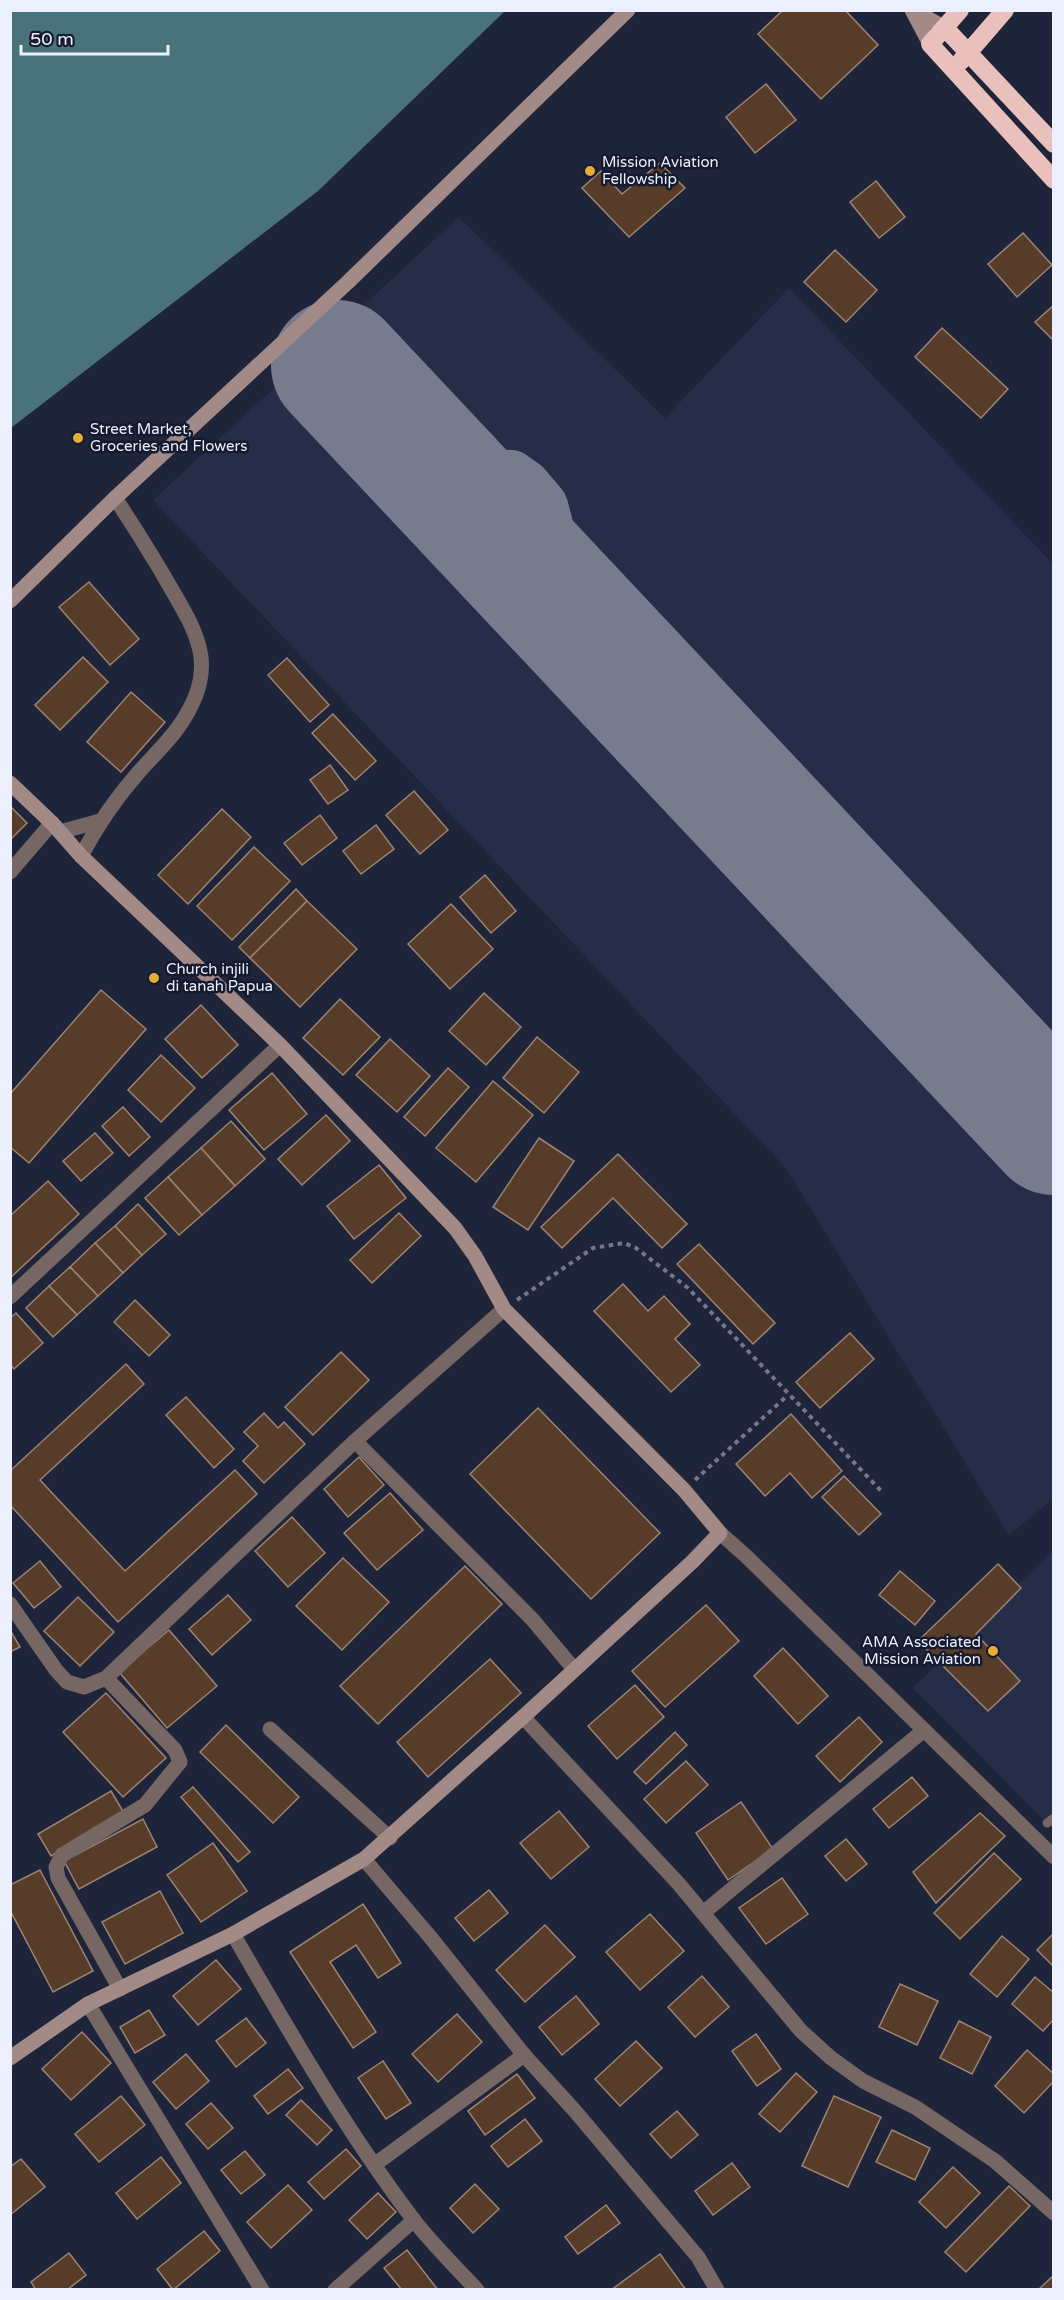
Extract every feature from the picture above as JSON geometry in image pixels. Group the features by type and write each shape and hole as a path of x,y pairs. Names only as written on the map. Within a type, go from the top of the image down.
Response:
{"highway":[{"path":"960,10 930,44 1053,180"},
{"path":"951,69 969,53 1005,10"},
{"path":"945,28 1053,144"}],"street":[{"path":"10,601 115,498 348,282 628,10"},
{"path":"912,10 945,28"},
{"path":"912,10 930,44"},
{"path":"81,856 100,821 136,775 177,729 199,692 202,664 195,632 184,609 144,540 115,498"},
{"path":"10,783 81,856 280,1045 455,1228 475,1256 504,1309 684,1490 720,1533 1053,1857"},
{"path":"10,872 56,828 100,821"},
{"path":"10,1297 280,1045"},
{"path":"10,1604 56,1670 67,1682 84,1687 106,1678 355,1441 504,1309"},
{"path":"355,1441 532,1619 574,1669"},
{"path":"10,2058 88,2004 232,1934 364,1859 523,1717 692,1562 720,1533"},
{"path":"106,1678 175,1750 180,1762 145,1805 62,1855 57,1863 58,1878 120,1989"},
{"path":"523,1717 678,1883 801,2031 831,2058 863,2081 915,2107 995,2161 1053,2212"},
{"path":"270,1729 390,1838"},
{"path":"703,1913 923,1731"},
{"path":"364,1859 431,1938 524,2055 575,2111 698,2257 717,2289"},
{"path":"232,1934 308,2065 375,2165 414,2220 477,2289"},
{"path":"88,2004 262,2289"},
{"path":"375,2165 524,2055"},
{"path":"335,2289 414,2220"}],"path":[{"path":"504,1309 593,1248 624,1243 636,1248 688,1288 883,1493"},
{"path":"684,1490 788,1395"}],"shaded area":[{"path":"11,10 505,11 318,191 11,428"},
{"path":"459,217 665,418 789,288 1053,564 1054,1498 1009,1535 786,1168 153,500"},
{"path":"1053,1550 1053,1829 913,1688"}],"building":[{"path":"783,10 845,10 878,45 821,99 758,34"},
{"path":"766,84 796,120 755,153 726,117"},
{"path":"660,163 685,188 629,237 582,188 601,171 622,194"},
{"path":"876,181 905,217 879,238 850,202"},
{"path":"1023,233 1052,265 1017,297 988,264"},
{"path":"835,250 877,290 846,322 804,282"},
{"path":"1054,305 1054,341 1035,322"},
{"path":"942,328 1008,389 981,418 915,357"},
{"path":"89,582 139,639 110,665 59,607"},
{"path":"83,657 108,682 60,730 35,705"},
{"path":"287,658 329,705 310,722 268,675"},
{"path":"131,692 165,722 121,772 87,742"},
{"path":"333,714 376,761 355,780 312,733"},
{"path":"330,765 348,790 328,804 310,780"},
{"path":"414,791 448,830 420,854 386,815"},
{"path":"10,806 27,823 10,840"},
{"path":"222,809 251,837 188,904 158,875"},
{"path":"320,815 337,838 302,865 284,843"},
{"path":"376,825 394,849 361,874 343,851"},
{"path":"254,847 290,881 232,940 197,906"},
{"path":"485,875 516,911 491,933 460,897"},
{"path":"296,889 307,901 250,958 239,947"},
{"path":"307,901 357,949 300,1007 250,958"},
{"path":"451,904 493,949 450,989 408,944"},
{"path":"101,990 146,1029 29,1163 10,1147 10,1094"},
{"path":"484,993 521,1027 486,1065 449,1031"},
{"path":"340,999 380,1037 343,1075 303,1038"},
{"path":"201,1005 238,1045 202,1078 165,1039"},
{"path":"537,1037 579,1072 544,1113 503,1078"},
{"path":"390,1039 430,1076 397,1112 356,1075"},
{"path":"161,1055 195,1088 161,1122 128,1090"},
{"path":"448,1068 469,1087 425,1136 404,1117"},
{"path":"272,1073 307,1114 264,1150 229,1110"},
{"path":"493,1081 533,1115 476,1182 436,1148"},
{"path":"123,1107 150,1137 129,1156 102,1126"},
{"path":"326,1115 350,1141 302,1185 278,1159"},
{"path":"231,1121 265,1159 235,1186 201,1148"},
{"path":"95,1133 113,1153 81,1181 63,1161"},
{"path":"539,1138 574,1161 528,1230 493,1207"},
{"path":"201,1148 235,1186 202,1215 168,1177"},
{"path":"618,1154 687,1224 662,1248 613,1198 562,1248 541,1227"},
{"path":"379,1165 406,1198 354,1239 327,1206"},
{"path":"168,1177 202,1215 179,1235 145,1198"},
{"path":"48,1181 79,1214 10,1278 10,1216"},
{"path":"138,1204 166,1234 142,1255 115,1226"},
{"path":"399,1213 421,1236 372,1283 350,1260"},
{"path":"115,1226 142,1255 123,1273 95,1243"},
{"path":"95,1243 123,1273 98,1296 70,1267"},
{"path":"699,1244 775,1323 753,1344 677,1264"},
{"path":"70,1267 98,1296 77,1315 49,1286"},
{"path":"623,1284 648,1311 664,1296 690,1324 675,1339 700,1365 671,1392 594,1311"},
{"path":"49,1286 77,1315 53,1337 26,1308"},
{"path":"135,1300 170,1335 149,1356 114,1322"},
{"path":"16,1313 43,1343 14,1369 10,1364 10,1318"},
{"path":"850,1333 874,1359 820,1408 796,1382"},
{"path":"341,1352 369,1380 313,1435 285,1407"},
{"path":"126,1364 144,1384 40,1480 125,1571 235,1470 257,1494 118,1622 10,1505 10,1471"},
{"path":"186,1397 234,1449 214,1468 166,1415"},
{"path":"538,1408 660,1533 591,1599 470,1474"},
{"path":"264,1413 278,1428 284,1422 305,1444 264,1483 243,1461 258,1446 244,1432"},
{"path":"791,1414 842,1471 812,1498 790,1473 765,1496 736,1464"},
{"path":"359,1457 384,1485 348,1517 324,1489"},
{"path":"844,1476 881,1514 859,1535 822,1497"},
{"path":"390,1493 423,1530 377,1570 344,1533"},
{"path":"292,1517 325,1553 288,1587 255,1551"},
{"path":"343,1558 389,1602 342,1650 296,1606"},
{"path":"40,1561 61,1587 34,1608 13,1583"},
{"path":"998,1564 1021,1588 976,1634 1020,1681 988,1711 918,1641"},
{"path":"465,1566 502,1604 378,1724 340,1686"},
{"path":"900,1571 935,1601 915,1625 879,1595"},
{"path":"228,1595 251,1620 212,1655 189,1629"},
{"path":"78,1597 114,1632 80,1666 44,1631"},
{"path":"706,1605 739,1641 665,1707 632,1671"},
{"path":"10,1630 20,1647 10,1652"},
{"path":"169,1630 217,1686 167,1728 119,1672"},
{"path":"783,1648 828,1696 798,1724 754,1676"},
{"path":"490,1659 521,1693 428,1777 397,1742"},
{"path":"635,1685 664,1717 617,1759 588,1726"},
{"path":"106,1693 166,1758 123,1797 63,1732"},
{"path":"859,1717 882,1742 840,1782 816,1756"},
{"path":"226,1725 299,1797 273,1823 200,1752"},
{"path":"675,1732 687,1745 646,1784 634,1772"},
{"path":"686,1761 708,1785 666,1823 644,1799"},
{"path":"912,1777 928,1796 889,1828 873,1809"},
{"path":"193,1787 250,1852 238,1862 181,1797"},
{"path":"111,1791 124,1813 51,1856 38,1834"},
{"path":"741,1802 773,1849 728,1880 696,1833"},
{"path":"559,1811 589,1847 551,1879 520,1843"},
{"path":"980,1813 1005,1836 936,1903 913,1872"},
{"path":"143,1819 157,1847 79,1889 64,1861"},
{"path":"846,1839 867,1864 846,1881 825,1856"},
{"path":"213,1843 247,1891 201,1922 167,1875"},
{"path":"994,1853 1021,1879 960,1939 934,1913"},
{"path":"40,1870 93,1971 53,1992 10,1910 10,1885"},
{"path":"782,1878 808,1914 766,1944 739,1908"},
{"path":"489,1890 508,1913 474,1941 455,1918"},
{"path":"160,1891 183,1933 125,1964 102,1922"},
{"path":"363,1904 401,1963 378,1978 356,1945 330,1962 376,2032 353,2048 290,1952"},
{"path":"650,1914 684,1951 640,1990 606,1952"},
{"path":"545,1925 575,1957 525,2002 496,1970"},
{"path":"1054,1933 1054,1967 1037,1950"},
{"path":"1002,1936 1029,1959 997,1997 970,1974"},
{"path":"216,1960 241,1989 198,2025 173,1996"},
{"path":"702,1976 729,2007 695,2037 668,2007"},
{"path":"1035,1977 1054,1993 1054,2019 1043,2031 1012,2004"},
{"path":"900,1984 938,2001 917,2045 879,2027"},
{"path":"576,1996 599,2024 562,2055 539,2027"},
{"path":"149,2010 165,2035 135,2053 120,2027"},
{"path":"457,2014 482,2042 438,2082 412,2054"},
{"path":"246,2018 266,2043 236,2067 216,2041"},
{"path":"959,2021 991,2037 972,2074 940,2058"},
{"path":"82,2032 111,2063 71,2100 42,2069"},
{"path":"756,2034 781,2069 757,2086 732,2051"},
{"path":"636,2041 662,2068 620,2106 595,2079"},
{"path":"1027,2050 1054,2074 1054,2081 1024,2113 995,2086"},
{"path":"186,2054 209,2081 176,2109 153,2082"},
{"path":"383,2061 411,2103 386,2119 358,2078"},
{"path":"288,2069 303,2088 268,2114 254,2096"},
{"path":"796,2073 817,2092 780,2132 759,2114"},
{"path":"517,2074 535,2098 485,2135 468,2111"},
{"path":"121,2096 145,2125 99,2162 75,2134"},
{"path":"834,2096 881,2117 848,2187 802,2166"},
{"path":"301,2100 332,2130 317,2145 286,2115"},
{"path":"211,2103 233,2128 208,2149 186,2124"},
{"path":"677,2111 698,2135 671,2158 650,2134"},
{"path":"525,2119 542,2141 508,2167 491,2146"},
{"path":"892,2130 930,2148 915,2180 876,2162"},
{"path":"346,2149 361,2166 324,2199 308,2182"},
{"path":"245,2151 265,2175 241,2194 221,2170"},
{"path":"161,2157 181,2183 137,2219 116,2193"},
{"path":"21,2159 45,2187 10,2215 10,2167"},
{"path":"732,2163 750,2187 713,2215 695,2191"},
{"path":"953,2167 980,2193 946,2228 919,2202"},
{"path":"475,2184 499,2209 473,2233 450,2208"},
{"path":"288,2185 312,2210 271,2248 247,2222"},
{"path":"1009,2186 1030,2206 966,2272 945,2252"},
{"path":"378,2193 396,2212 367,2239 349,2220"},
{"path":"606,2205 620,2223 578,2254 565,2237"},
{"path":"204,2231 220,2251 173,2290 157,2269"},
{"path":"407,2250 438,2290 402,2290 384,2268"},
{"path":"69,2253 86,2275 67,2290 36,2290 31,2282"},
{"path":"660,2254 686,2290 611,2290"},
{"path":"1054,2275 1054,2290 1038,2290"}],"taxiway":[{"path":"475,513 473,495 484,482 495,475 511,476 525,486 542,506 571,615"}],"runway":[{"path":"337,366 1054,1129"}],"place":[{"name":"Mission Aviation Fellowship","path":"590,171"},
{"name":"Street Market, Groceries and Flowers","path":"78,438"},
{"name":"Church injili di tanah Papua","path":"154,978"},
{"name":"AMA Associated Mission Aviation","path":"993,1651"}]}
